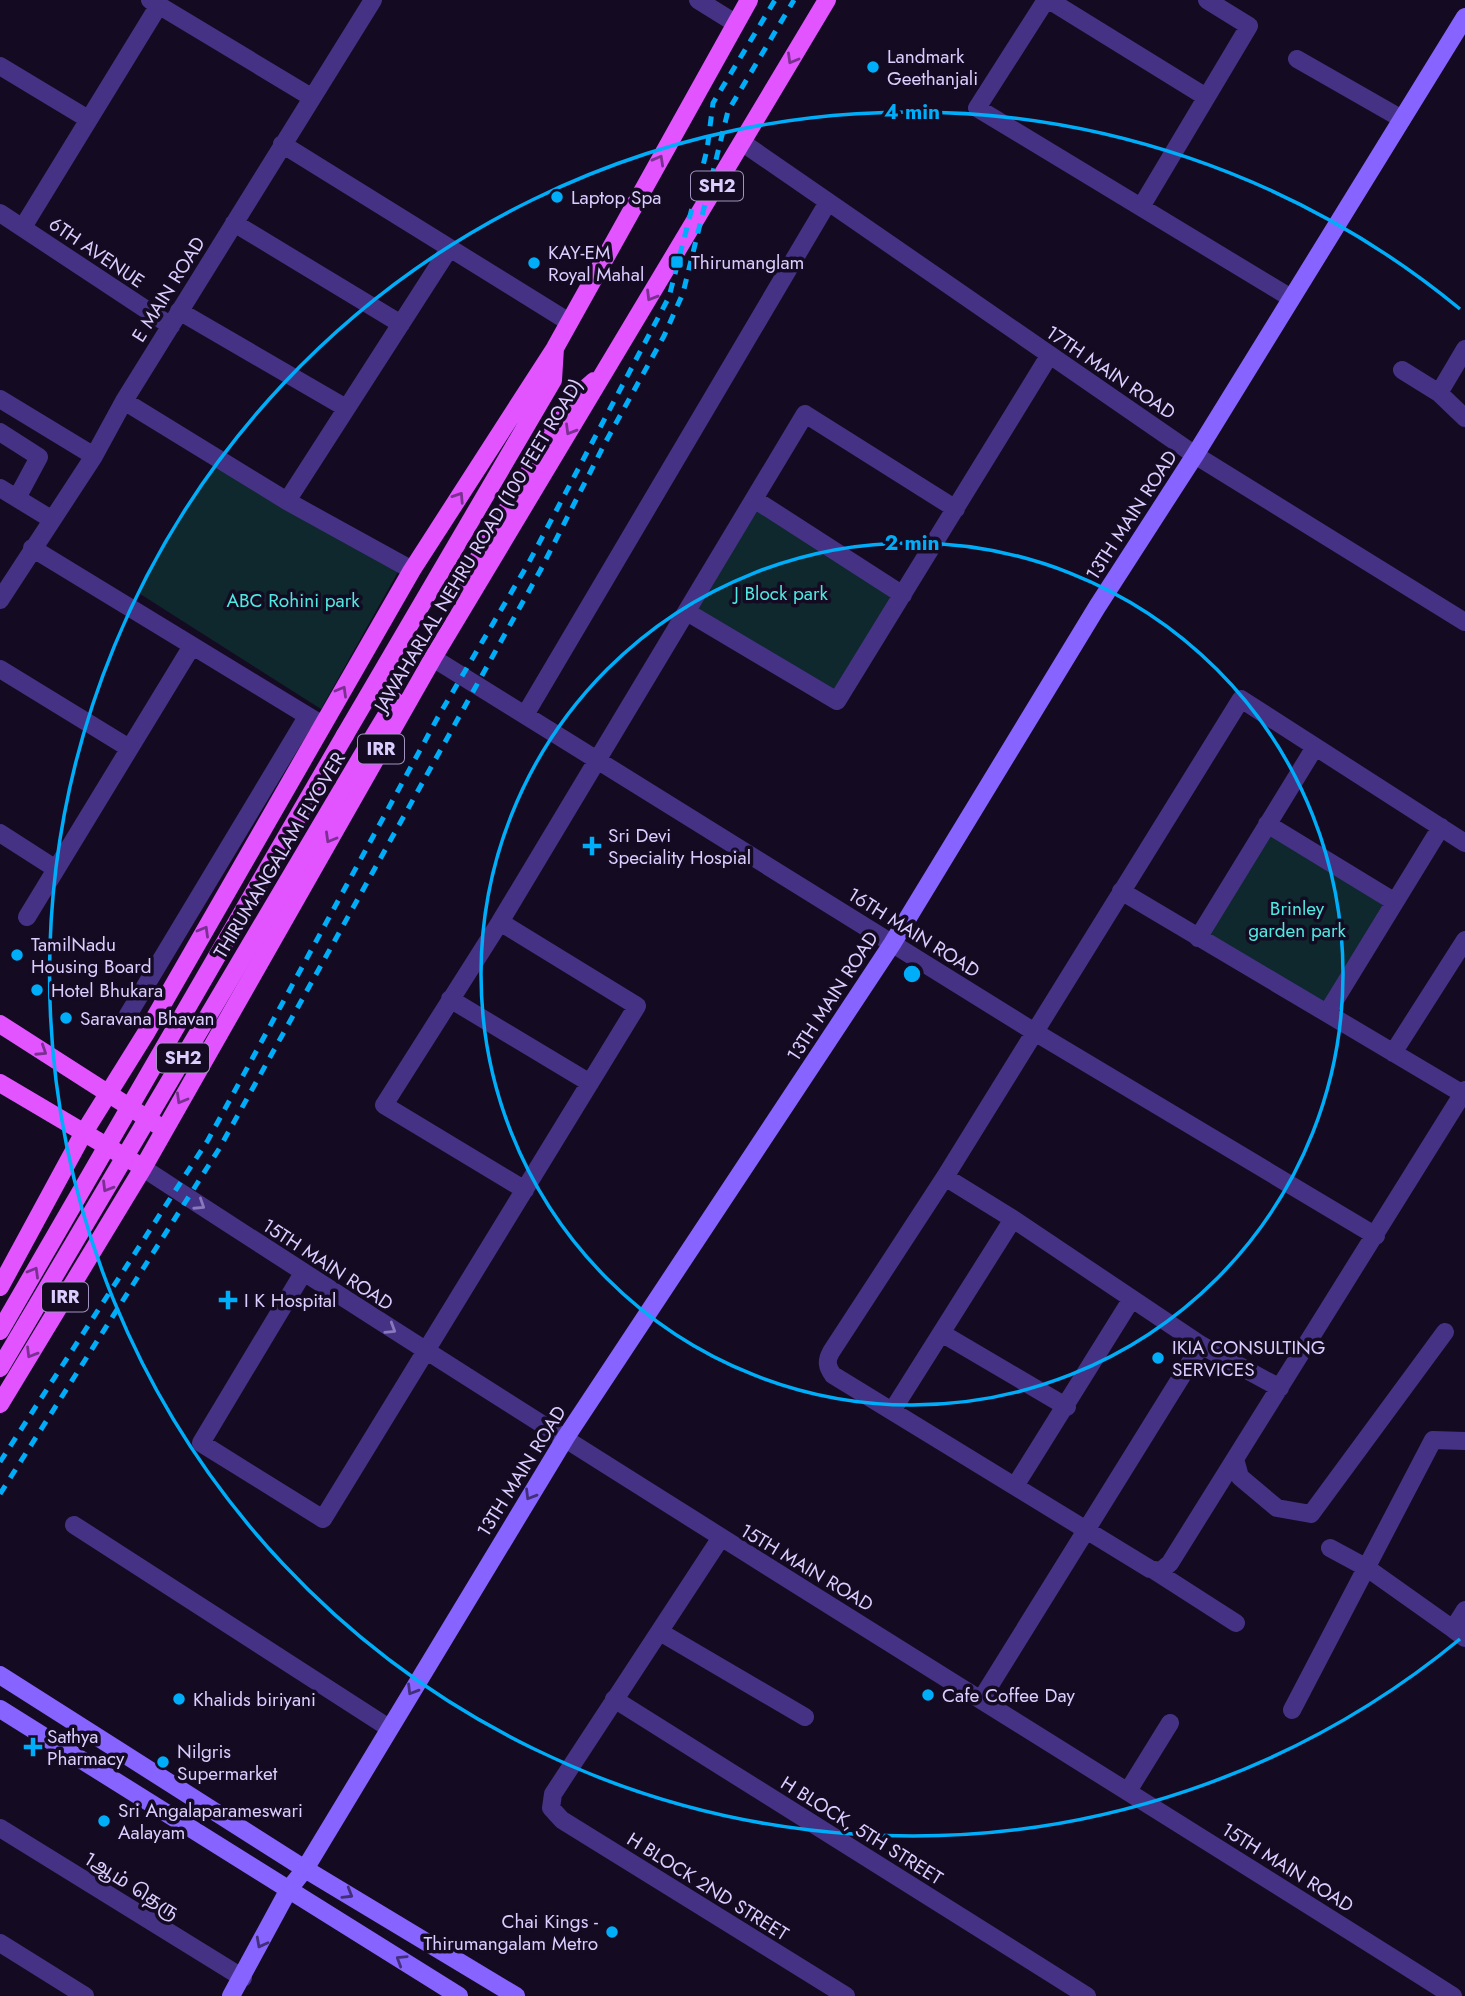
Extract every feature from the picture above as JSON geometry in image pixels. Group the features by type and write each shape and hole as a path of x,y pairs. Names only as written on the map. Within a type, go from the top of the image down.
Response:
{"main road":[{"name":"JAWAHARLAL NEHRU ROAD (100 FEET ROAD)","path":"0,1287 83,1134 180,974 315,721 555,348 749,0"},
{"name":"JAWAHARLAL NEHRU ROAD (100 FEET ROAD)","path":"0,1404 143,1168 433,658 827,0"},
{"name":"THIRUMANGALAM FLYOVER","path":"0,1331 553,380 555,348"},
{"name":"THIRUMANGALAM FLYOVER","path":"0,1368 571,401 605,372"},
{"path":"180,974 234,1007"},
{"path":"0,1024 164,1129"},
{"path":"0,1083 143,1168"}],"street":[{"name":"E MAIN ROAD","path":"0,600 7,572 32,548 94,456 124,401 373,0"},
{"path":"698,0 718,5 735,23"},
{"path":"1206,97 1048,0 977,108 1292,298"},
{"path":"1141,207 1249,26 1207,0"},
{"path":"23,227 155,3 311,97"},
{"name":"13TH MAIN ROAD","path":"231,1996 289,1889 306,1868 566,1437 892,944 1097,607 1195,455 1465,17"},
{"path":"1297,59 1402,120"},
{"path":"0,66 88,119"},
{"name":"17TH MAIN ROAD","path":"743,143 1195,455 1465,622"},
{"path":"282,144 569,322"},
{"path":"525,715 828,202"},
{"name":"6TH AVENUE","path":"0,213 175,318 346,408"},
{"path":"234,223 401,324"},
{"path":"287,500 449,249"},
{"path":"1438,393 1465,349"},
{"path":"687,612 836,701 1049,356"},
{"path":"1402,370 1438,393 1465,418"},
{"path":"0,399 94,456"},
{"path":"124,401 287,500 412,570"},
{"path":"525,1190 384,1105 500,922 806,414 956,509"},
{"path":"0,432 37,454 40,460 17,498"},
{"path":"0,488 51,519"},
{"path":"754,499 903,595"},
{"path":"32,548 315,721 128,1015"},
{"path":"27,917 192,646"},
{"name":"16TH MAIN ROAD","path":"433,658 1033,1031 1376,1236"},
{"path":"0,669 129,748"},
{"path":"1236,1623 833,1375 827,1364 828,1357 945,1177 1241,699 1465,843"},
{"path":"1198,938 1315,747"},
{"path":"1267,824 1395,902"},
{"path":"1328,1013 1441,827"},
{"path":"0,833 56,869"},
{"path":"1121,891 1393,1053 1464,1092 1170,1563 1161,1571 1154,1571"},
{"path":"303,1273 201,1443 323,1519 637,1006 500,922"},
{"path":"1393,1053 1465,940"},
{"path":"450,999 590,1083"},
{"name":"15TH MAIN ROAD","path":"143,1168 303,1273 566,1437 720,1539 982,1698 1453,1996"},
{"path":"945,1177 1013,1219 1200,1345 1280,1388"},
{"path":"892,1411 1013,1219"},
{"path":"1015,1486 1067,1407 1131,1300"},
{"path":"1235,1459 1240,1477 1276,1508 1311,1514 1445,1332"},
{"path":"943,1334 1067,1407"},
{"path":"982,1698 1200,1345"},
{"path":"1292,1710 1433,1440 1465,1441"},
{"path":"74,1525 389,1728"},
{"path":"614,1699 720,1539"},
{"path":"1329,1548 1367,1568 1459,1634 1465,1610"},
{"path":"660,1632 805,1717"},
{"path":"0,1675 306,1868 516,1996"},
{"name":"H BLOCK 2ND STREET","path":"614,1699 553,1794 551,1808 562,1820 846,1996"},
{"name":"H BLOCK, 5TH STREET","path":"614,1699 1087,1996"},
{"path":"1,1713 459,1996"},
{"path":"1128,1791 1170,1723"},
{"name":"1ஆம் தெரு","path":"0,1828 243,1978"},
{"path":"0,1944 85,1996"}],"green space":[{"name":"ABC Rohini park","path":"214,464 398,572 321,709 137,592"},
{"name":"J Block park","path":"754,499 903,595 837,701 687,612"},
{"name":"Brinley garden park","path":"1267,824 1395,902 1327,1013 1198,938"}],"railway":[{"path":"0,1462 208,1140 438,717 528,564 669,297 707,150 713,103 775,0"},
{"path":"0,1494 219,1149 540,571 605,443 664,336 683,293 728,111 794,0"}],"place":[{"name":"Landmark Geethanjali","path":"873,67"},
{"name":"Laptop Spa","path":"557,197"},
{"name":"Thirumanglam","path":"677,262"},
{"name":"KAY-EM Royal Mahal","path":"534,263"},
{"name":"Sri Devi Speciality Hospial","path":"592,846"},
{"name":"TamilNadu Housing Board","path":"17,955"},
{"name":"Hotel Bhukara","path":"37,990"},
{"name":"Saravana Bhavan","path":"66,1018"},
{"name":"I K Hospital","path":"228,1300"},
{"name":"IKIA CONSULTING SERVICES","path":"1158,1358"},
{"name":"Cafe Coffee Day","path":"928,1695"},
{"name":"Khalids biriyani","path":"179,1699"},
{"name":"Sathya Pharmacy","path":"33,1747"},
{"name":"Nilgris Supermarket","path":"163,1762"},
{"name":"Sri Angalaparameswari Aalayam","path":"104,1821"},
{"name":"Chai Kings - Thirumangalam Metro","path":"612,1932"}]}
